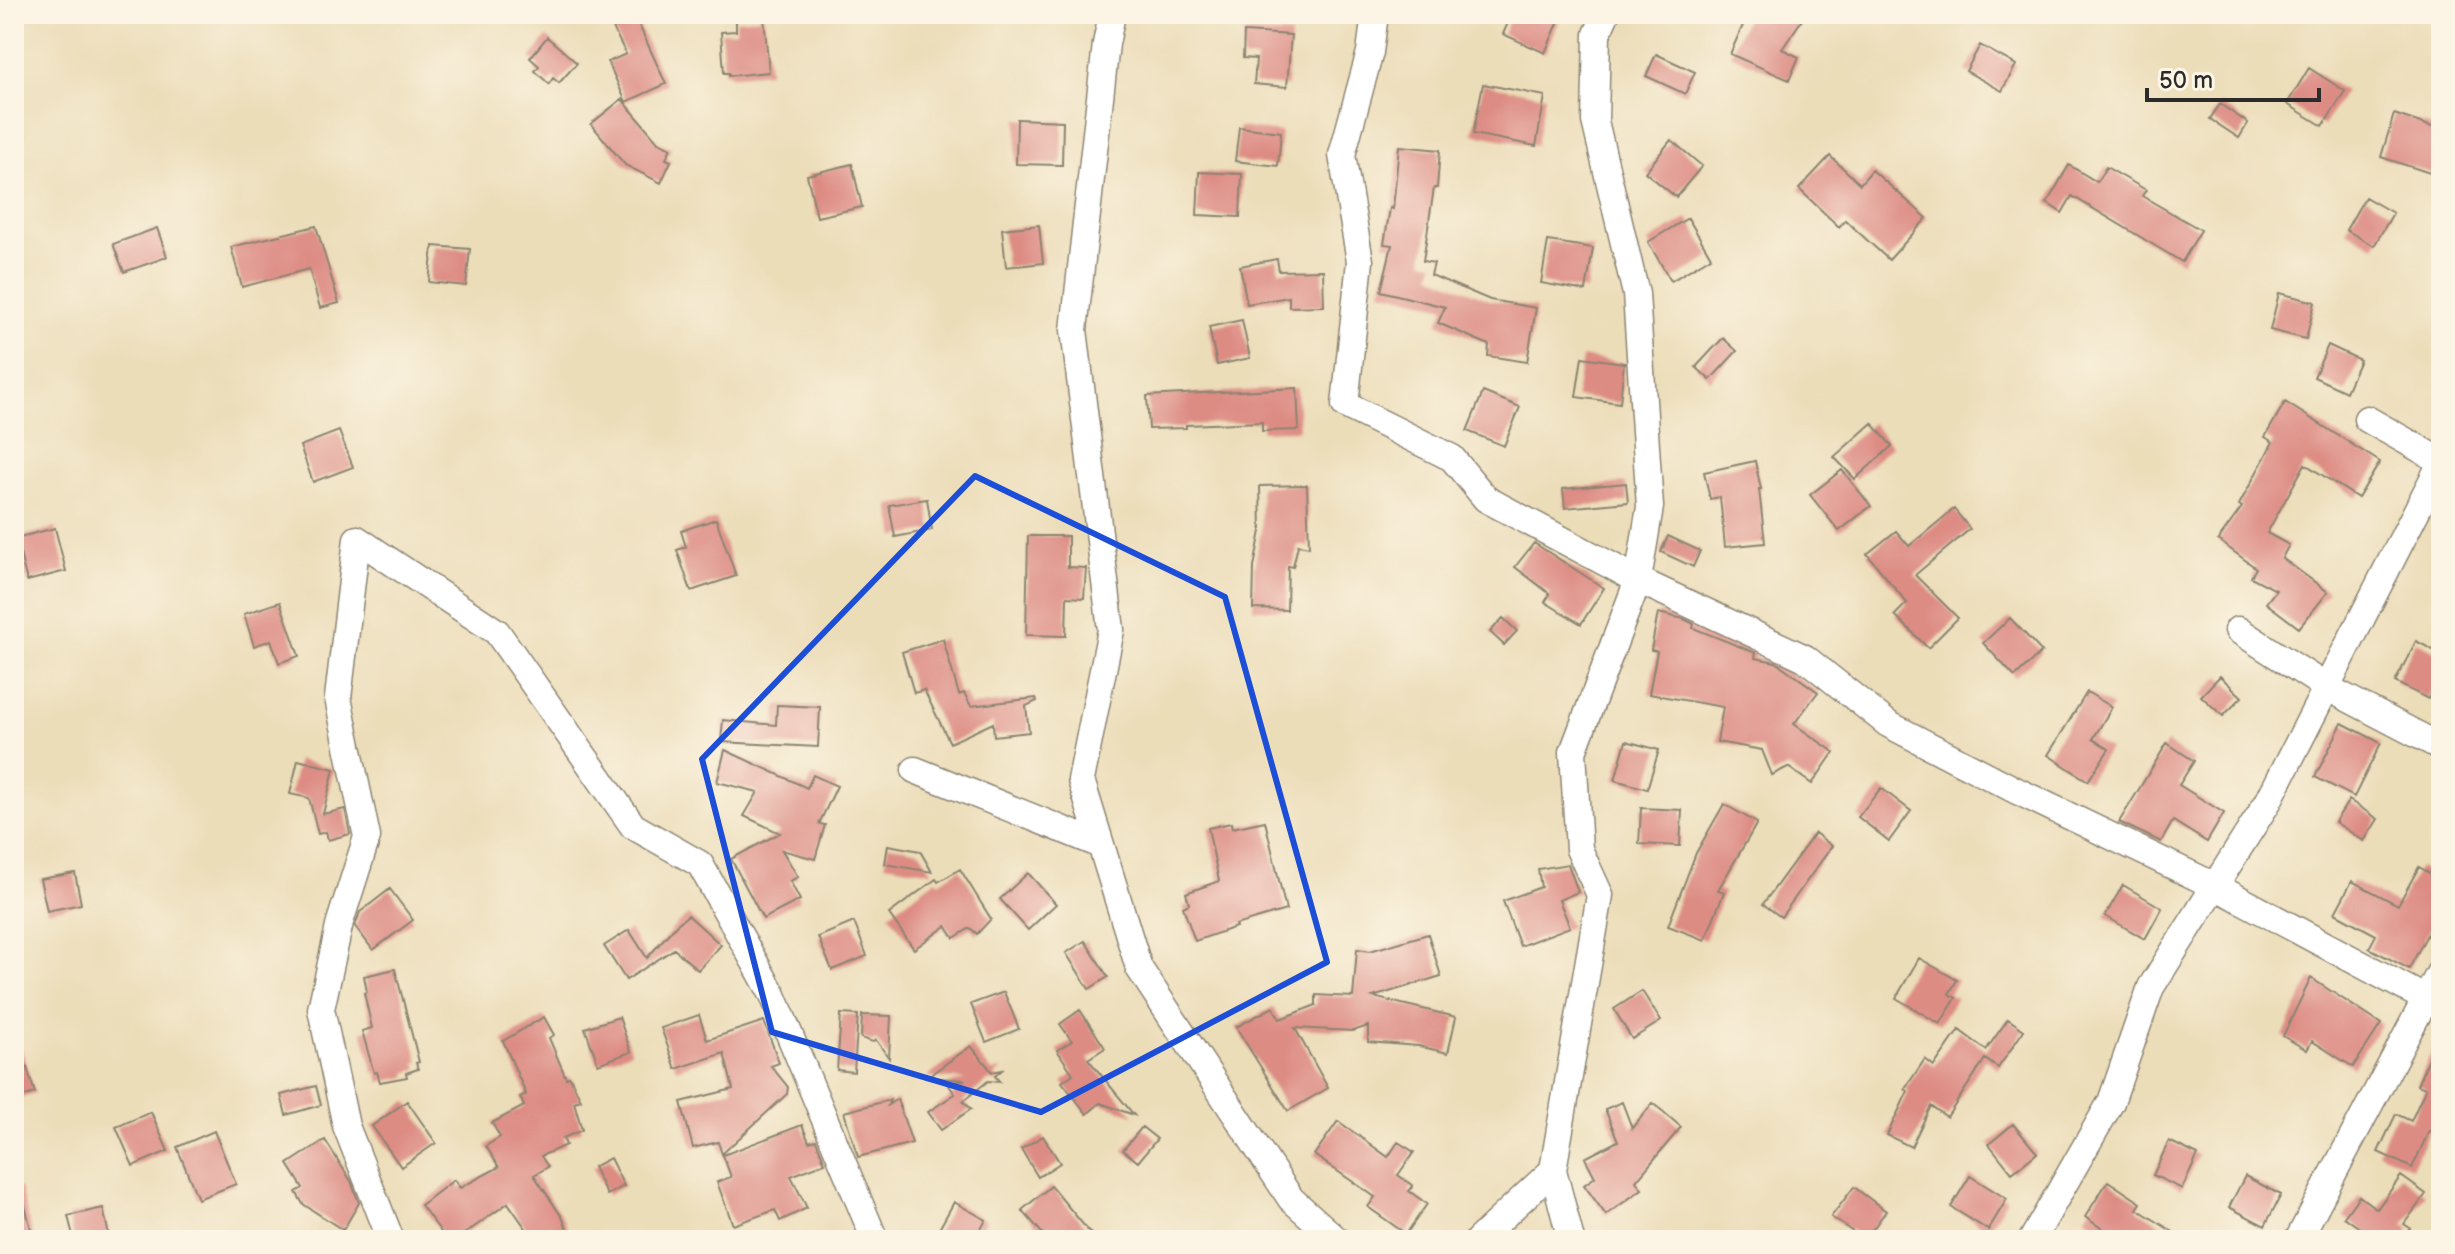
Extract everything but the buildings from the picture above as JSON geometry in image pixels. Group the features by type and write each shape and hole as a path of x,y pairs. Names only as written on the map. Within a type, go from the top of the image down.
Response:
{"street":[{"path":"1112,14 1074,330 1111,630 1081,780 1139,968 1291,1199 1337,1240"},
{"path":"1375,14 1370,52 1342,155 1360,261 1345,405 1452,458 1486,499 1638,580 1805,658 1888,724 2015,790 2215,886 2433,1003"},
{"path":"1571,1240 1553,1170 1600,895 1579,849 1573,752 1638,580 1650,507 1636,294 1595,121 1597,34 1606,14"},
{"path":"2032,1240 2111,1102 2151,987 2268,802 2441,462 2367,419"},
{"path":"391,1240 346,1126 321,1009 340,922 367,837 338,698 357,539 497,632 633,826 700,864 773,995 875,1240"},
{"path":"2238,630 2326,687 2441,747"},
{"path":"915,770 1101,845"},
{"path":"2298,1240 2433,1003 2441,970"},
{"path":"1478,1240 1553,1170"}],"highlighted area":[{"path":"975,476 1225,597 1327,962 1041,1112 772,1032 702,759"}]}
